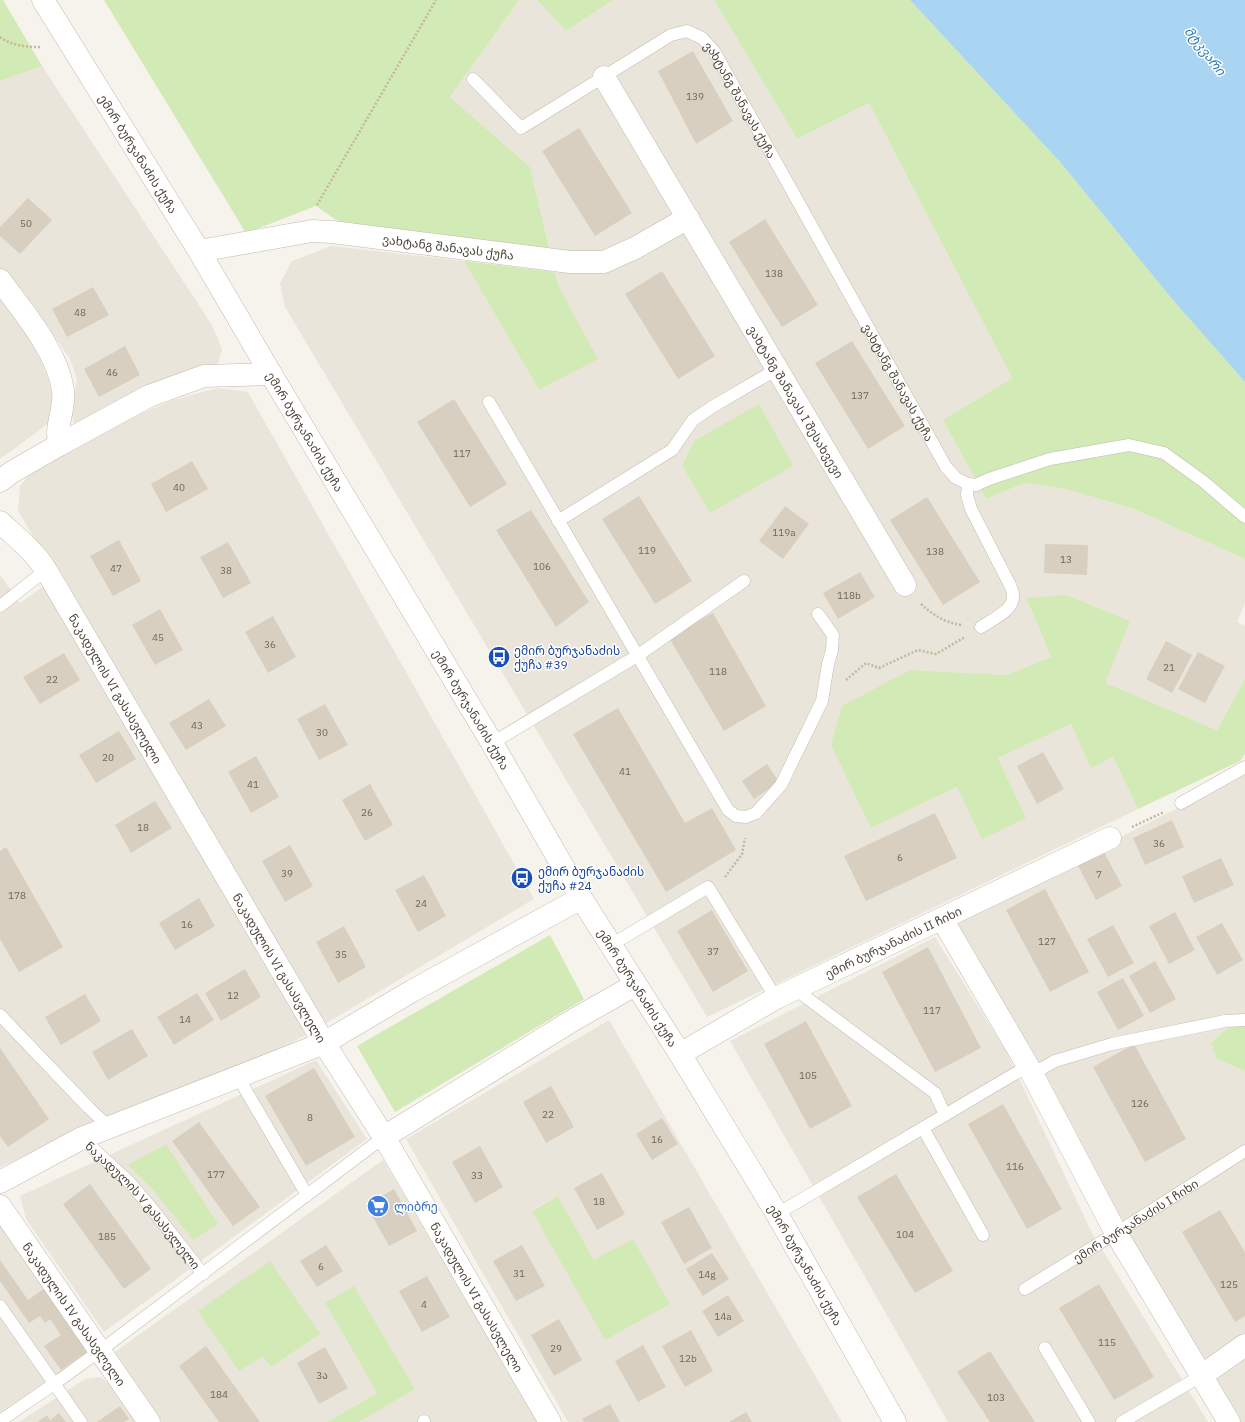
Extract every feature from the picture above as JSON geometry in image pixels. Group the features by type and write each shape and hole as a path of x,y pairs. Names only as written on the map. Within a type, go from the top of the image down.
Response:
{"street":[{"name":"ემირ ბურჯანაძის ქუჩა","path":"43,0 199,251 492,743 581,898 680,1054 777,1214 895,1422"},
{"path":"604,77 688,218"},
{"name":"ვახტანგ შანავას ქუჩა","path":"199,251 312,231 332,232 570,262 604,262 635,248 688,218"},
{"name":"ვახტანგ შანავას I შესახვევი","path":"688,218 905,585"},
{"path":"0,280 42,340 58,371 63,392 62,414 58,433 59,444"},
{"path":"0,481 12,472 59,444 149,396 204,376 271,374"},
{"name":"ნაკადულის VI გასასვლელი","path":"0,522 24,544 41,562 46,570 324,1043 384,1137 550,1422"},
{"name":"ემირ ბურჯანაძის II ჩიხი","path":"680,1054 776,998 1110,838"},
{"path":"0,1182 82,1138 324,1043 412,991 581,898"},
{"path":"942,919 1030,1070 1116,1233 1229,1422"},
{"path":"384,1137 575,1019 635,985"},
{"name":"ნაკადულის IV გასასვლელი","path":"0,1206 150,1422"},
{"path":"1201,1376 1245,1345"}],"lane":[{"name":"ვახტანგ შანავას ქუჩა","path":"473,79 521,128 671,35 687,31 702,38 714,51 946,467 956,478 968,484"},
{"path":"558,521 672,450 693,420 712,406 777,369"},
{"path":"489,402 728,810 736,816 746,817 756,813 781,785 822,701 828,664 832,650 833,635 818,614"},
{"path":"981,627 1011,606 1013,595 1010,585 971,509 967,495 968,484 976,485 989,479 1050,459 1129,445 1164,453 1204,482 1245,517"},
{"path":"0,606 46,570"},
{"path":"492,743 637,656 744,581"},
{"path":"1181,803 1245,767"},
{"path":"611,945 708,887 776,998"},
{"path":"795,989 935,1093 946,1115"},
{"path":"0,1015 109,1127"},
{"path":"777,1214 923,1128 1030,1070 1112,1044 1225,1021 1245,1020"},
{"path":"238,1077 307,1195"},
{"path":"923,1128 983,1235"},
{"path":"0,1421 101,1350 384,1137"},
{"name":"ნაკადულის V გასასვლელი","path":"82,1138 130,1183 203,1274"},
{"name":"ემირ ბურჯანაძის I ჩიხი","path":"1025,1289 1245,1151"},
{"path":"0,1306 81,1422"},
{"path":"1045,1348 1089,1422"},
{"path":"1122,1422 1201,1376"}],"path":[{"path":"312,231 316,206 436,0"},
{"path":"0,37 6,42 26,47 72,47"},
{"path":"905,585 919,603 933,615 956,624 981,627"},
{"path":"822,701 866,663 879,668 918,650 936,654 981,627"},
{"path":"1110,838 1181,803"},
{"path":"708,887 726,876 742,854 745,839 746,817"}],"shaded area":[{"path":"519,0 537,0 566,31 613,0 714,0 797,139 869,103 1012,378 943,420 986,499 1025,483 1066,489 1134,509 1245,559 1245,603 1237,622 1245,626 1245,679 1217,730 1104,683 1130,621 1026,598 1051,657 1007,675 910,670 871,828 957,787 1026,818 998,758 1071,724 1091,767 1113,757 1138,809 707,1017 285,307 280,283 292,261 331,246 464,261 539,390 597,359 559,287 530,167 450,97","holes":["694,441 710,513 682,464"]},
{"path":"42,66 212,325 222,349 218,364 173,376 74,424 71,412 77,379 70,359 30,300 13,309 42,363 53,392 48,424 0,459 0,81"},
{"path":"218,388 248,392 534,899 325,1024 18,511 20,486 35,467 140,414 173,400"},
{"path":"0,575 20,603 44,586 306,1035 264,1056 0,1167"},
{"path":"1245,774 1245,1013 1211,1043 1217,1059 1245,1071 1245,1422 1238,1422 1120,1219 957,932 958,919"},
{"path":"935,937 1007,1053 1092,1233 1208,1422 948,1422 730,1041"},
{"path":"609,1020 842,1422 568,1422 406,1139","holes":["558,1196 594,1260 532,1210"]},
{"path":"316,1060 367,1139 104,1332 26,1219 20,1196","holes":["166,1145 155,1192 128,1165"]},
{"path":"383,1160 538,1422 359,1422 415,1389 325,1303 377,1393 327,1422 162,1422 115,1352","holes":["320,1334 271,1367 263,1355"]},
{"path":"0,1225 91,1353 0,1412"},
{"path":"100,1377 116,1388 139,1422 19,1422 85,1379"}],"green space":[{"path":"0,0 3,0 42,66 0,81"},
{"path":"104,0 519,0 450,97 530,167 550,251 356,226 336,220 316,206 246,233"},
{"path":"537,0 613,0 566,31"},
{"path":"714,0 910,0 1061,163 1172,299 1245,382 1245,559 1134,509 1066,489 1025,483 986,499 943,420 1012,378 869,103 797,139"},
{"path":"464,261 555,272 559,287 598,359 539,390"},
{"path":"759,404 793,466 710,513 682,465 694,441"},
{"path":"1066,595 1130,621 1105,683 1217,730 1245,679 1245,754 1240,761 1138,809 1113,757 1091,768 1071,724 998,758 1026,818 982,839 957,787 871,828 831,745 842,706 910,670 1007,675 1051,657 1026,598"},
{"path":"550,935 584,999 395,1112 357,1046"},
{"path":"1245,1013 1245,1071 1217,1059 1211,1043"},
{"path":"166,1144 218,1224 193,1240 155,1192 128,1165"},
{"path":"558,1196 594,1260 633,1239 670,1304 605,1340 532,1211"},
{"path":"270,1261 320,1334 271,1367 263,1356 239,1371 198,1311"},
{"path":"354,1286 415,1389 359,1422 327,1422 377,1393 325,1303"}],"water":[{"name":"მტკვარი","path":"910,0 1245,0 1245,382 1172,299 1061,163"}],"building":[{"path":"693,51 733,121 696,144 658,71"},
{"path":"579,128 632,213 595,236 542,151"},
{"path":"28,198 52,220 20,254 0,236 0,227"},
{"path":"765,219 818,305 782,327 729,242"},
{"path":"662,271 715,356 678,379 625,294"},
{"path":"93,287 109,315 67,337 52,309"},
{"path":"852,341 905,426 868,449 815,363"},
{"path":"125,346 140,375 99,397 84,369"},
{"path":"454,399 507,484 470,507 417,422"},
{"path":"192,461 208,489 166,512 151,484"},
{"path":"639,496 692,581 655,604 602,519"},
{"path":"927,497 980,582 943,605 890,520"},
{"path":"785,506 809,524 783,559 759,541"},
{"path":"531,510 589,602 556,627 496,530"},
{"path":"119,540 141,581 113,596 90,556"},
{"path":"228,542 251,583 223,598 200,557"},
{"path":"1045,544 1088,545 1087,575 1044,573"},
{"path":"860,572 875,597 838,619 823,593"},
{"path":"160,609 183,650 155,665 132,625"},
{"path":"713,613 766,706 724,731 668,636"},
{"path":"273,616 296,657 268,673 245,632"},
{"path":"1166,641 1192,655 1172,693 1146,679"},
{"path":"1198,652 1225,666 1205,703 1178,689"},
{"path":"64,653 80,680 40,704 23,677"},
{"path":"209,699 226,726 186,750 169,723"},
{"path":"325,704 348,745 319,760 297,719"},
{"path":"618,708 685,823 712,808 736,850 666,892 573,734"},
{"path":"119,731 136,759 96,783 79,755"},
{"path":"1043,752 1064,789 1037,804 1017,766"},
{"path":"256,756 279,797 251,813 228,772"},
{"path":"767,764 779,782 754,799 742,781"},
{"path":"370,784 393,825 365,841 342,800"},
{"path":"155,801 172,828 131,853 115,825"},
{"path":"935,813 957,858 866,901 844,856"},
{"path":"1172,820 1184,847 1145,865 1133,838"},
{"path":"290,845 313,886 285,902 262,861"},
{"path":"6,847 63,947 19,972 0,939 0,851"},
{"path":"1102,848 1122,886 1096,900 1076,862"},
{"path":"1221,858 1234,885 1194,903 1182,876"},
{"path":"424,875 446,916 418,932 395,890"},
{"path":"1045,889 1089,972 1050,992 1006,910"},
{"path":"199,898 215,926 175,950 159,923"},
{"path":"712,910 748,971 713,992 677,931"},
{"path":"1175,912 1195,950 1169,964 1149,926"},
{"path":"1222,923 1243,960 1217,975 1196,937"},
{"path":"1113,925 1134,963 1108,977 1087,939"},
{"path":"344,926 366,967 338,983 316,942"},
{"path":"928,947 981,1048 935,1072 882,972"},
{"path":"1155,961 1176,999 1150,1013 1129,976"},
{"path":"245,969 261,997 221,1021 205,993"},
{"path":"1123,978 1144,1016 1118,1030 1097,992"},
{"path":"197,993 214,1020 174,1045 157,1017"},
{"path":"85,994 101,1021 61,1045 45,1017"},
{"path":"806,1021 852,1106 810,1129 764,1044"},
{"path":"132,1029 148,1056 108,1080 92,1052"},
{"path":"1134,1044 1186,1139 1145,1162 1093,1067"},
{"path":"0,1048 49,1119 8,1147 0,1136"},
{"path":"314,1068 355,1137 306,1166 265,1096"},
{"path":"551,1086 574,1127 546,1143 523,1102"},
{"path":"1003,1104 1062,1209 1027,1229 968,1124"},
{"path":"662,1118 678,1144 652,1160 636,1134"},
{"path":"199,1122 260,1207 233,1226 172,1141"},
{"path":"480,1146 503,1187 475,1203 452,1162"},
{"path":"602,1173 625,1214 597,1230 574,1188"},
{"path":"896,1174 953,1271 915,1293 857,1197"},
{"path":"90,1184 151,1269 124,1289 63,1204"},
{"path":"394,1189 417,1231 389,1246 366,1205"},
{"path":"689,1207 712,1248 684,1264 661,1222"},
{"path":"1220,1210 1245,1252 1245,1316 1235,1322 1182,1232"},
{"path":"326,1245 343,1271 317,1287 300,1261"},
{"path":"522,1245 545,1286 516,1301 493,1261"},
{"path":"712,1253 729,1279 703,1296 686,1269"},
{"path":"0,1260 28,1300 45,1288 88,1351 61,1370 44,1346 61,1335 50,1319 45,1323 40,1316 29,1323 0,1281"},
{"path":"427,1276 450,1317 422,1332 399,1291"},
{"path":"1099,1284 1154,1377 1114,1400 1059,1308"},
{"path":"728,1295 744,1321 718,1337 702,1311"},
{"path":"559,1319 582,1360 554,1376 531,1335"},
{"path":"691,1330 713,1371 685,1387 662,1346"},
{"path":"643,1345 666,1387 638,1402 615,1361"},
{"path":"206,1346 260,1422 219,1422 179,1366"},
{"path":"325,1347 348,1388 319,1404 297,1363"},
{"path":"990,1351 1035,1422 990,1422 957,1372"},
{"path":"610,1404 620,1422 584,1422 582,1419"},
{"path":"120,1406 129,1419 124,1422 97,1422"},
{"path":"746,1412 752,1422 729,1422"},
{"path":"59,1413 66,1422 37,1422 47,1415 50,1420"}],"place":[{"name":"ემირ ბურჯანაძის ქუჩა #39","path":"499,657"},
{"name":"ემირ ბურჯანაძის ქუჩა #24","path":"522,878"},
{"name":"ლიბრე","path":"378,1206"}]}
